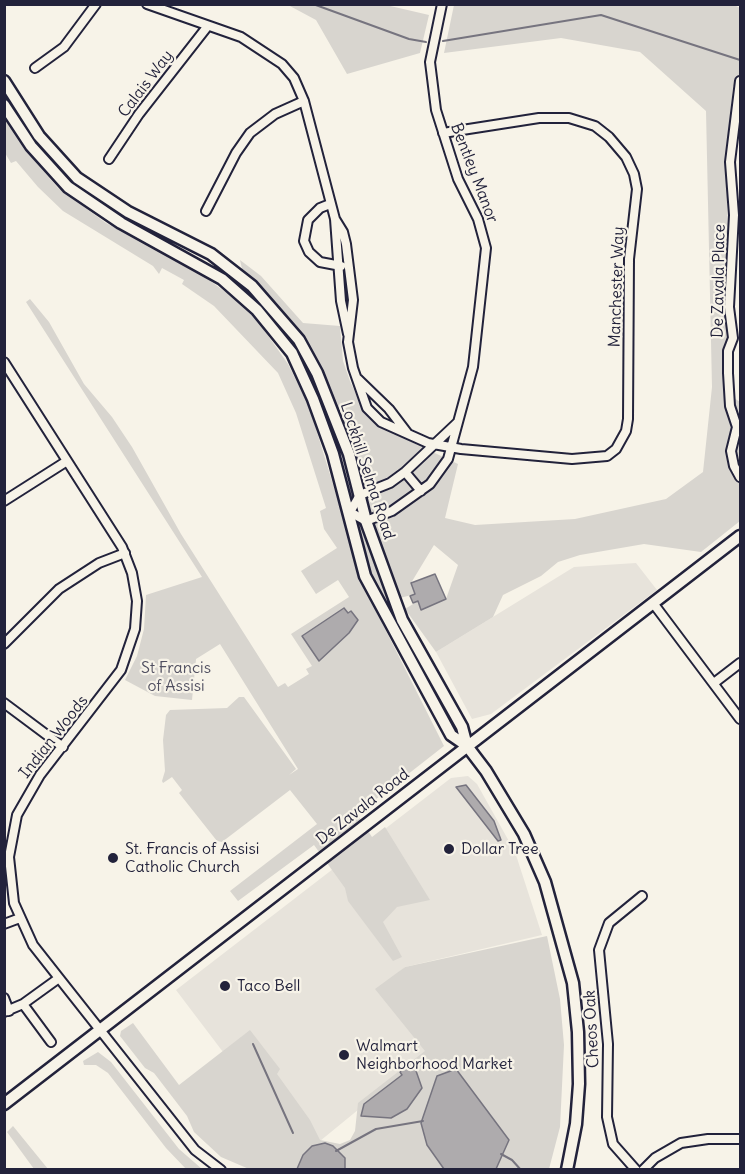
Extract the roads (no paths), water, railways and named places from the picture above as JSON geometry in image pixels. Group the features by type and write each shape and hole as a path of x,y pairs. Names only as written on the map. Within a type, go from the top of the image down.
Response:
{"main road":[{"name":"Lockhill Selma Road","path":"4,81 39,136 77,178 128,212 211,254 252,286 299,340 321,381 349,454 366,521 402,620 462,727 467,746"},
{"name":"Lockhill Selma Road","path":"4,105 31,146 68,187 121,223 222,279 257,310 292,353 314,399 350,512 362,566 375,596 451,735 467,746 486,771 524,834 545,882 564,941 573,983 579,1084 576,1124 567,1170"},
{"name":"De Zavala Road","path":"4,1104 740,534"}],"street":[{"path":"34,68 69,41 96,4"},
{"path":"147,4 207,27 241,37 268,53 294,78 304,101 330,204 343,232 353,300 348,335"},
{"name":"Bentley Manor","path":"366,521 392,511 421,491 440,473 453,446 457,423 474,367 486,248 478,219 458,179 435,110 430,62 442,4"},
{"name":"Calais Way","path":"109,159 139,114 207,27"},
{"name":"De Zavala Place","path":"741,81 730,162 734,215 729,307 733,338 728,351 730,406 737,427 731,451 734,465 741,477"},
{"path":"206,211 236,153 250,133 275,114 304,101"},
{"name":"Manchester Way","path":"335,219 343,321 362,395 374,416 389,428 436,444 572,459 607,456 621,442 628,419 629,259 636,189 634,174 618,147 595,126 569,118 539,118 443,133"},
{"path":"330,204 320,208 308,220 304,241 309,252 320,262 339,266 349,265"},
{"path":"121,223 128,212"},
{"name":"Indian Woods","path":"4,362 124,553 132,573 137,601 132,643 114,682 31,788 9,829 9,873 20,918 33,945 195,1150 221,1170"},
{"path":"4,382 14,377"},
{"path":"358,379 389,409 408,434"},
{"name":"Bentley Manor","path":"360,495 390,483 405,472 457,423"},
{"path":"4,501 67,461"},
{"path":"405,472 421,491"},
{"path":"360,495 350,512 366,521"},
{"path":"4,644 59,590 99,563 124,553"},
{"path":"653,603 741,719"},
{"path":"714,683 741,663"},
{"path":"4,703 63,747"},
{"name":"Cheos Oak","path":"636,1170 614,1144 607,1117 608,1044 598,950 609,923 642,896"},
{"path":"4,924 20,918"},
{"path":"4,998 7,1011 23,1004 59,978"},
{"path":"23,1004 51,1042"},
{"path":"643,1170 655,1158 681,1143 708,1138 741,1139"}],"waterway":[{"path":"313,4 409,39 426,42"},
{"path":"443,41 601,15 740,60"},
{"path":"253,1044 293,1133"},
{"path":"336,1151 376,1129 423,1121"},
{"path":"501,1154 512,1160 521,1170"}],"place":[{"name":"Dollar Tree","path":"449,849"},
{"name":"St. Francis of Assisi Catholic Church","path":"113,858"},
{"name":"Taco Bell","path":"225,986"},
{"name":"Walmart Neighborhood Market","path":"344,1055"}],"park label":[{"name":"St Francis of Assisi","path":"176,677"}]}
